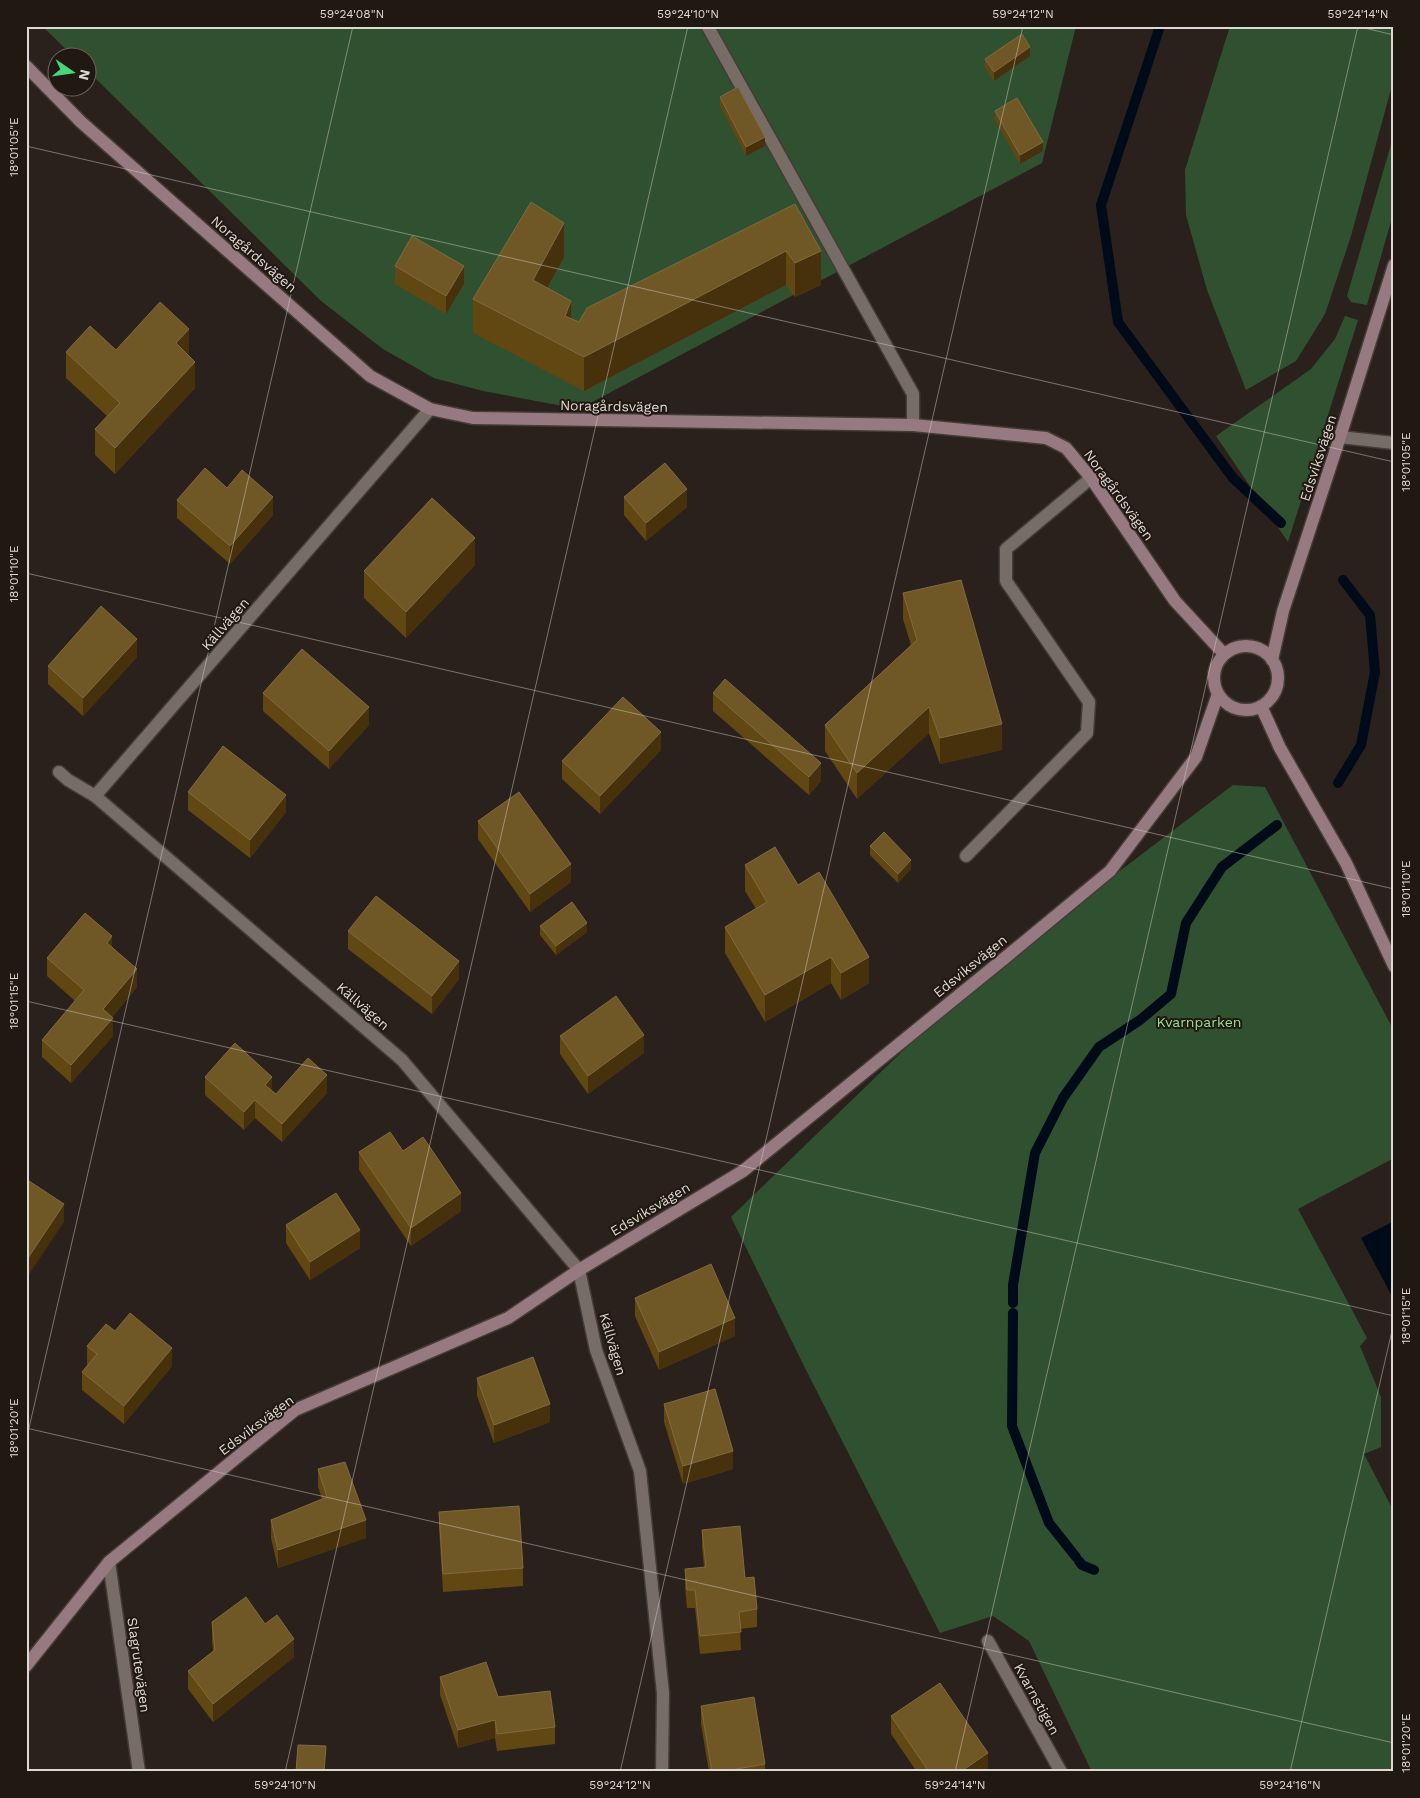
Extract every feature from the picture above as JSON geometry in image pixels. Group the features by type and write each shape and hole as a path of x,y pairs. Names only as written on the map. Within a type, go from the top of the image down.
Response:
{"street":[{"path":"708,27 913,394 912,425"},
{"name":"Noragårdsvägen","path":"26,66 81,122 370,376 430,409 473,418 912,425 1046,438 1066,448 1092,478 1175,601 1224,654"},
{"name":"Edsviksvägen","path":"1272,660 1283,611 1394,265"},
{"name":"Källvägen","path":"430,409 95,796 402,1060 579,1270 596,1350 640,1471 662,1693 662,1772"},
{"path":"1340,437 1394,443"},
{"path":"966,856 1087,733 1089,702 1006,582 1006,549 1092,478"},
{"path":"1240,646 1250,646 1261,650 1272,660 1277,671 1277,682 1273,694 1261,706 1252,709 1235,708 1225,702 1218,694 1214,673 1215,667 1224,654 1240,646"},
{"name":"Edsviksvägen","path":"26,1666 109,1562 295,1410 508,1318 579,1270 743,1171 1110,871 1196,757 1218,694"},
{"path":"1261,706 1280,748 1346,863 1394,966"},
{"path":"59,772 68,780 95,796"},
{"name":"Slagrutevägen","path":"109,1562 139,1772"},
{"name":"Kvarnstigen","path":"988,1641 1061,1772"}],"green space":[{"path":"42,26 1076,26 1042,163 579,409 483,391 434,378 383,349 321,301 98,81 98,48 65,48"},
{"path":"1230,26 1394,26 1394,78 1351,236 1325,314 1296,361 1246,390 1207,290 1186,215 1185,170"},
{"path":"1394,134 1394,211 1367,305 1351,302 1347,296"},
{"path":"1345,316 1358,320 1288,542 1216,436 1311,369 1335,339"},
{"name":"Kvarnparken","path":"1233,785 1265,787 1394,1031 1394,1158 1298,1209 1367,1338 1360,1346 1381,1397 1381,1447 1364,1454 1394,1512 1394,1772 1092,1772 1029,1641 993,1616 940,1633 805,1368 731,1217 976,980"}],"water":[{"path":"1394,1221 1394,1300 1361,1238"}],"building":[{"path":"1022,34 1030,47 994,72 985,59"},
{"path":"738,87 765,137 746,147 720,97"},
{"path":"1017,98 1043,142 1020,155 995,111"},
{"path":"531,202 564,223 533,280 571,301 565,316 579,322 587,308 795,204 821,251 795,263 786,251 584,357 473,299"},
{"path":"412,236 464,266 446,296 395,266"},
{"path":"160,302 189,329 176,343 195,362 115,448 95,429 120,403 66,352 90,326 116,350"},
{"path":"665,463 687,489 646,523 624,497"},
{"path":"205,468 227,488 242,470 273,497 230,546 177,500"},
{"path":"432,498 475,538 406,612 364,571"},
{"path":"961,580 1002,724 940,738 929,707 857,773 825,725 917,640 903,593"},
{"path":"101,606 137,639 83,698 48,666"},
{"path":"302,649 369,707 329,751 263,693"},
{"path":"725,679 821,763 809,777 713,693"},
{"path":"623,697 661,732 600,796 562,761"},
{"path":"223,746 286,795 250,840 188,792"},
{"path":"519,792 571,864 530,894 478,821"},
{"path":"884,832 911,860 898,874 870,846"},
{"path":"775,847 798,885 819,872 869,957 841,973 831,957 765,995 725,927 767,902 745,865"},
{"path":"376,896 459,961 432,996 348,931"},
{"path":"572,902 587,923 556,946 540,926"},
{"path":"85,913 112,936 107,943 137,969 103,1009 113,1018 71,1065 42,1040 84,990 47,958"},
{"path":"616,996 644,1035 588,1076 560,1036"},
{"path":"235,1043 272,1077 265,1085 276,1094 308,1058 327,1075 282,1124 255,1100 244,1112 205,1077"},
{"path":"390,1132 403,1151 423,1137 461,1193 411,1228 359,1152"},
{"path":"26,1179 64,1204 26,1261"},
{"path":"336,1193 360,1230 310,1262 286,1225"},
{"path":"711,1264 735,1318 659,1352 635,1298"},
{"path":"130,1313 172,1348 124,1406 82,1372 97,1354 87,1346 106,1324 115,1331"},
{"path":"533,1357 550,1404 494,1425 477,1378"},
{"path":"715,1389 733,1451 683,1466 664,1404"},
{"path":"345,1462 366,1520 278,1550 271,1520 327,1497 318,1469"},
{"path":"519,1506 523,1568 443,1574 439,1512"},
{"path":"740,1526 745,1578 754,1577 757,1609 739,1612 741,1632 700,1636 695,1590 687,1590 685,1569 706,1567 702,1530"},
{"path":"246,1597 265,1624 277,1615 294,1639 213,1704 188,1671 215,1650 212,1622"},
{"path":"486,1662 498,1697 550,1691 555,1727 497,1734 495,1720 458,1730 440,1677"},
{"path":"940,1683 988,1753 960,1772 929,1772 891,1716"},
{"path":"754,1697 765,1764 712,1772 701,1706"},
{"path":"298,1745 326,1746 324,1772 296,1772"}],"waterway":[{"path":"1160,26 1101,205 1118,322 1233,478 1281,523"},
{"path":"1338,783 1361,745 1375,672 1370,615 1343,580"},
{"path":"1013,1303 1013,1285 1035,1153 1063,1098 1099,1047 1140,1020 1171,994 1186,923 1222,867 1277,825"},
{"path":"1013,1313 1012,1426 1049,1523 1076,1557"},
{"path":"1079,1561 1082,1565 1094,1570"}]}
